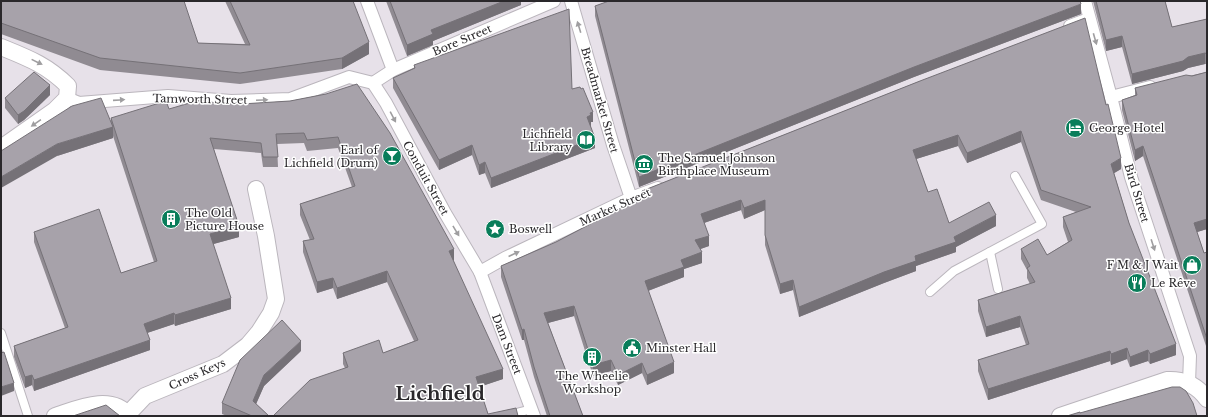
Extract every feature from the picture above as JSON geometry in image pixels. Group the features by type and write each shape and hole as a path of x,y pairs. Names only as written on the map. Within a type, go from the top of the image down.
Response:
{"street":[{"path":"367,1 393,70"},
{"name":"Bore Street","path":"373,83 393,70 554,1"},
{"name":"Breadmarket Street","path":"571,1 613,145 631,198"},
{"name":"Bird Street","path":"1085,1 1131,177 1190,356 1189,383"},
{"path":"1061,30 1089,19"},
{"path":"1,47 44,65 57,74 68,86 67,98 55,110 1,148"},
{"name":"Tamworth Street","path":"67,98 79,103 168,96 231,101 290,98 349,77 373,83"},
{"name":"Conduit Street","path":"373,83 386,103 445,213 480,272"},
{"path":"1111,98 1162,84"},
{"name":"Market Street","path":"480,272 505,258 631,198 671,182"},
{"name":"Cross Keys","path":"55,416 91,404 113,405 129,415 145,396 223,364 243,349 259,332 270,313 276,298 268,243 256,189"},
{"name":"Dam Street","path":"480,272 533,412"},
{"path":"1060,416 1167,380 1179,379 1189,383 1207,399"}],"lane":[{"path":"930,292 954,271 1042,224 1015,176"},
{"path":"990,252 998,289"},
{"path":"1,333 28,416"},
{"path":"504,416 533,412"}],"building":[{"path":"1,1 184,1 198,43 250,45 230,1 353,1 369,42 342,58 240,73 100,58 1,23"},
{"path":"390,1 504,1 431,30 433,34 407,45"},
{"path":"609,1 1080,1 1081,4 914,67 639,177 595,6"},
{"path":"1096,1 1165,1 1172,27 1207,19 1207,54 1205,53 1188,57 1183,61 1132,74 1122,36 1106,40"},
{"path":"569,9 572,89 580,87 581,89 583,88 593,112 587,117 595,138 491,178 485,162 479,165 472,145 439,160 393,78 415,68 414,65"},
{"path":"1085,18 1106,105 1108,104 1121,158 1111,164 1129,223 1176,344 1150,354 1148,350 1130,357 1127,348 1111,354 1110,351 988,389 978,360 1029,344 1020,316 986,327 978,300 1035,282 1027,268 1030,266 1021,249 1038,239 1047,255 1072,240 1063,217 1091,207 1041,190 1021,131 967,153 958,135 913,150 928,192 937,189 949,223 989,202 996,215 954,237 956,242 915,256 916,261 884,272 799,307 793,280 780,284 765,235 765,200 744,208 741,200 701,214 709,236 695,240 702,252 681,260 684,267 645,281 674,362 647,375 642,363 618,375 611,360 593,365 574,306 544,313 583,416 550,416 534,367 524,329 522,330 501,266 556,242 644,196 642,191 920,81"},
{"path":"34,72 50,85 18,115 5,98"},
{"path":"1207,72 1207,219 1194,223 1204,253 1207,252 1207,339 1143,146 1135,150 1122,100 1137,95 1135,88 1186,75 1192,76"},
{"path":"357,84 390,133 454,249 449,251 503,369 476,377 488,414 516,408 518,416 273,416 310,380 348,367 343,353 379,340 383,353 418,340 387,271 337,288 333,278 317,282 303,241 314,239 300,204 355,186 338,137 307,140 304,133 276,134 278,157 263,157 261,143 210,138 239,226 210,234 231,298 175,315 174,313 144,324 150,340 34,380 32,375 25,377 14,346 68,327 34,232 99,209 121,273 157,261 111,118 166,101 169,109 200,100 216,103 241,104 290,101 326,94"},
{"path":"101,98 113,127 57,144 1,177 1,151 72,106"},
{"path":"282,320 301,341 264,375 253,401 269,416 252,416 222,403 240,360"},
{"path":"4,352 14,383 1,387 1,353"},
{"path":"1172,387 1180,387 1186,391 1193,403 1197,416 1067,416 1080,413"},
{"path":"106,405 120,416 73,416"}],"place":[{"name":"George Hotel","path":"1075,128"},
{"name":"Lichfield Library","path":"586,140"},
{"name":"Earl of Lichfield (Drum)","path":"392,156"},
{"name":"The Samuel Johnson Birthplace Museum","path":"644,164"},
{"name":"The Old Picture House","path":"171,219"},
{"name":"Boswell","path":"495,229"},
{"name":"F M & J Wait","path":"1192,265"},
{"name":"Le Rêve","path":"1137,283"},
{"name":"Minster Hall","path":"632,348"},
{"name":"The Wheelie Workshop","path":"592,357"}],"district":[{"name":"Lichfield","path":"440,393"}]}
